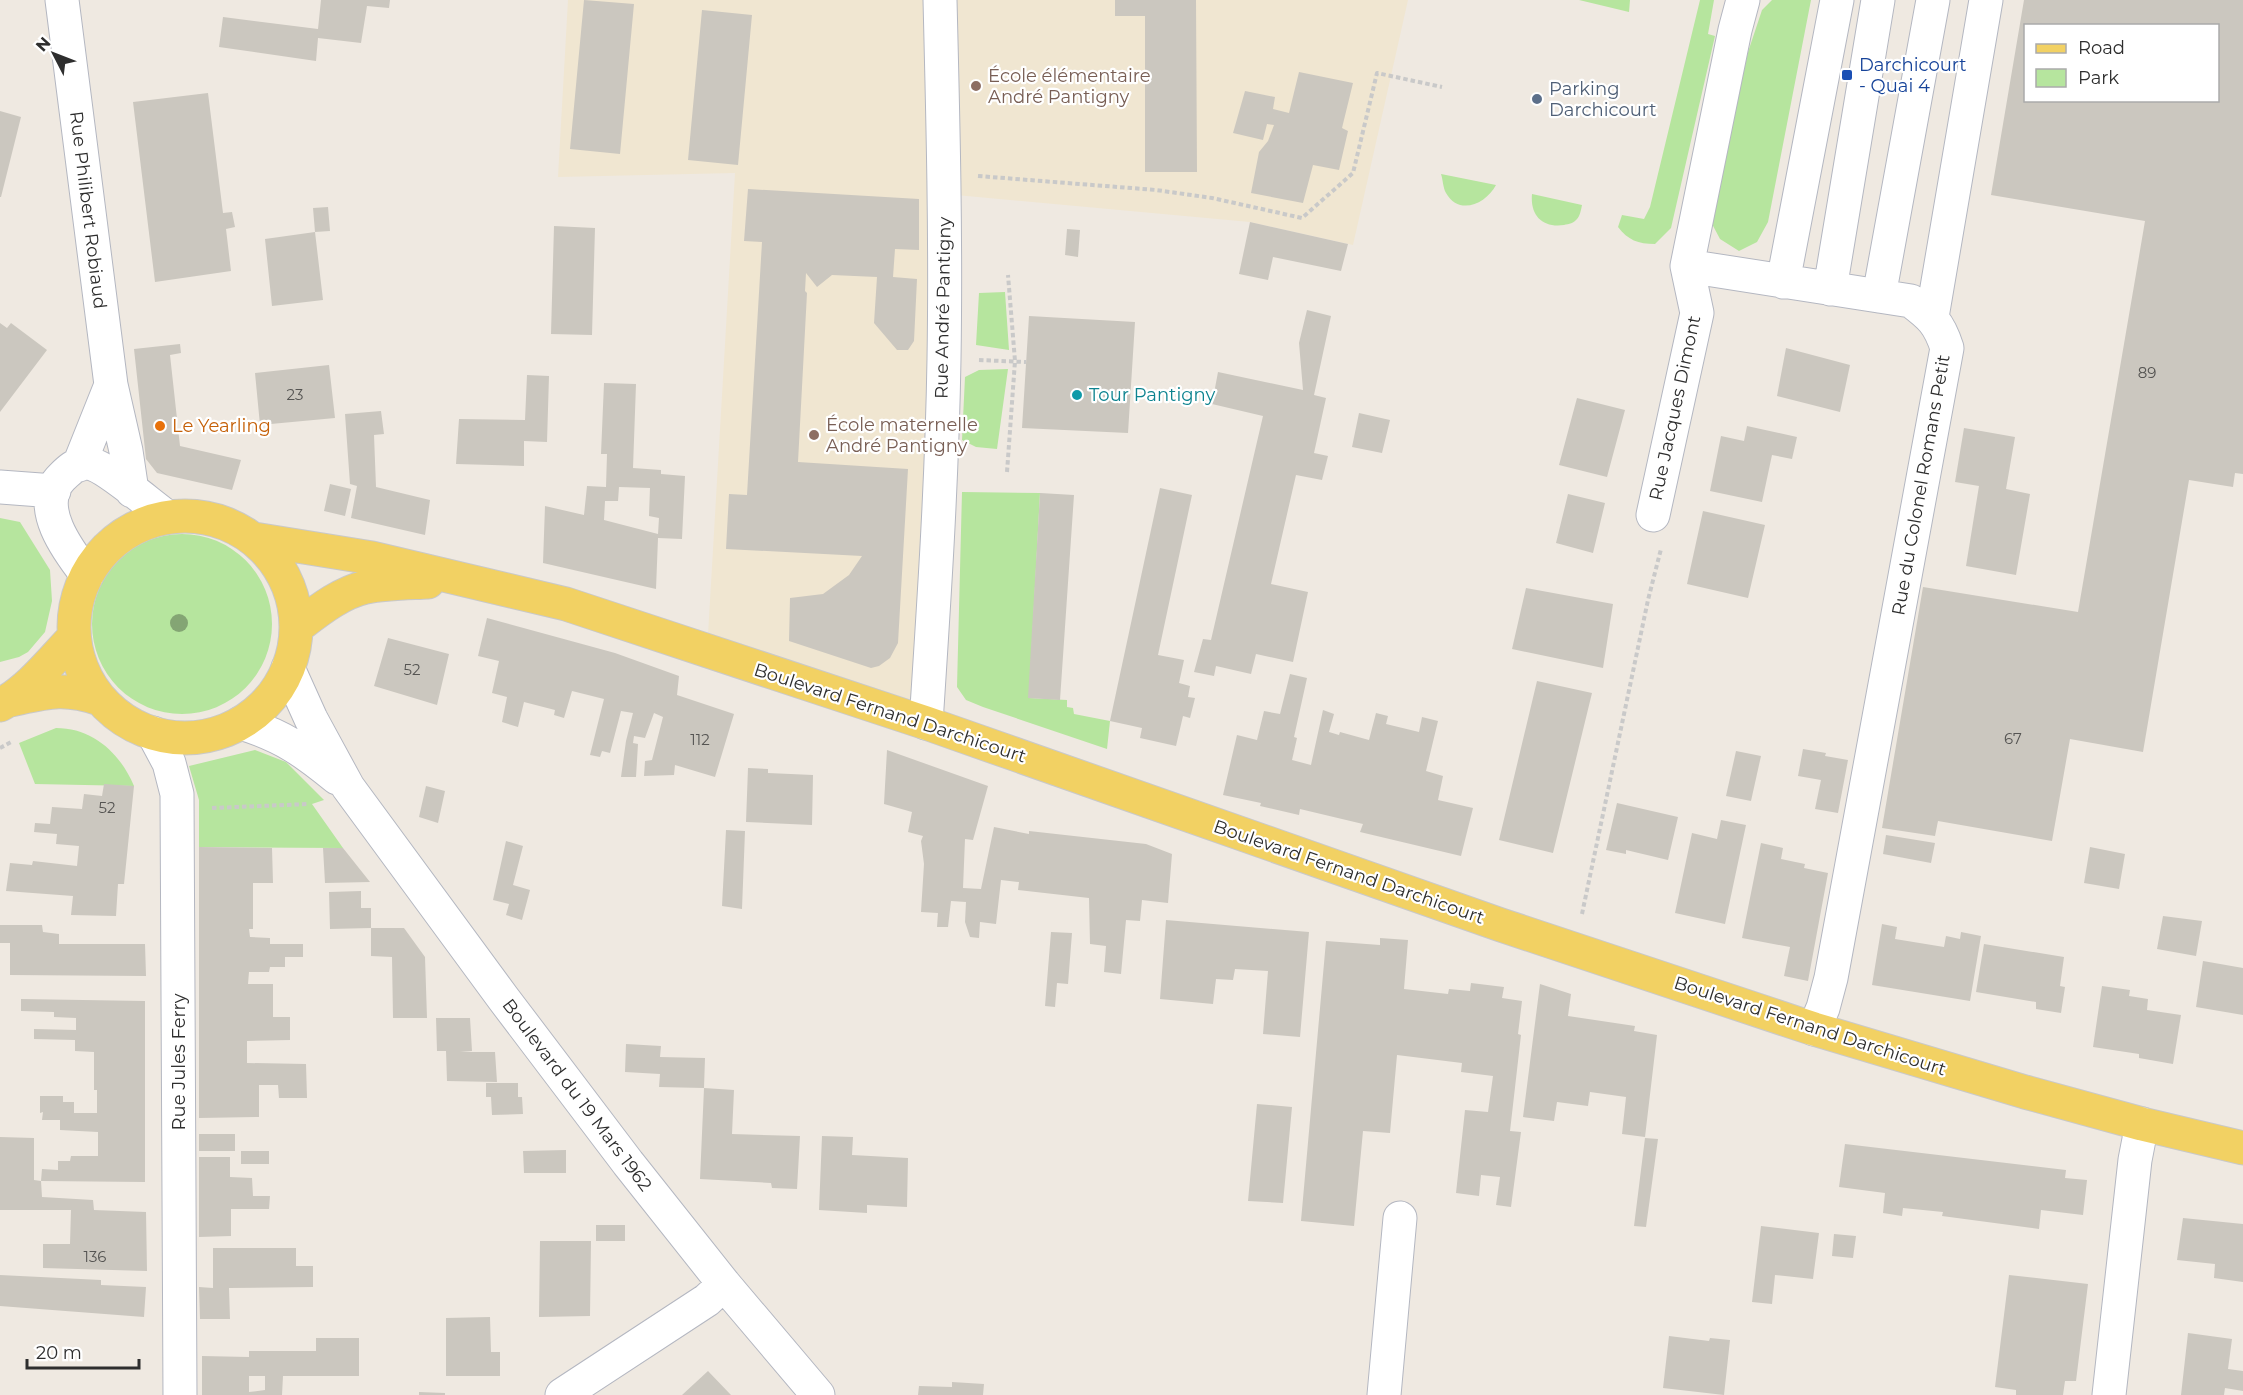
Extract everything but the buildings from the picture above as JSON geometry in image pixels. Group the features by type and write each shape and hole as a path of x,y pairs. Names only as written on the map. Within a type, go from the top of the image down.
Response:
{"main road":[{"path":"166,516 202,516 216,519 255,539 272,557 285,578 292,594 297,627 295,648 288,668 268,701 241,723 213,735 197,737 182,738 153,733 132,725 115,714 100,699 85,676 79,663 74,637 74,615 78,594 96,560 122,534 138,525 166,516"},
{"name":"Boulevard Fernand Darchicourt","path":"255,539 372,558 566,604 926,723 1575,950 1814,1029 1991,1083 2142,1124 2243,1148"},
{"name":"Boulevard Fernand Darchicourt","path":"297,627 335,600 365,588 460,580"},
{"path":"4,703 40,672 74,637"},
{"path":"4,703 50,691 77,692 100,699"}],"street":[{"name":"Rue Philibert Robiaud","path":"62,0 111,385 132,490"},
{"name":"Rue André Pantigny","path":"926,723 938,530 944,359 945,173 940,0"},
{"path":"1687,266 1732,42 1743,0"},
{"path":"1783,282 1837,0"},
{"path":"1830,289 1878,0"},
{"path":"1879,296 1933,0"},
{"path":"1932,317 1986,0"},
{"name":"Rue du Colonel Romans Petit","path":"1687,266 1911,301 1932,317 1941,330 1947,348 1831,978 1823,1008 1814,1029"},
{"name":"Rue Jacques Dimont","path":"1653,515 1697,313 1687,266"},
{"name":"Rue Philibert Robiaud","path":"79,465 111,385"},
{"path":"87,575 69,552 56,528 52,512 54,491 59,480 71,469 86,463 97,466 166,516"},
{"path":"0,487 54,491"},
{"name":"Boulevard du 19 Mars 1962","path":"288,668 311,719 348,787 628,1163 724,1284 818,1395"},
{"name":"Boulevard du 19 Mars 1962","path":"241,723 267,730 290,741 348,787"},
{"name":"Rue Jules Ferry","path":"153,733 174,779 178,809 180,1395"},
{"path":"2109,1395 2135,1160 2142,1124"},
{"path":"1384,1395 1400,1218"},
{"path":"562,1395 707,1300 724,1284"}],"path":[{"path":"945,173 1156,190 1212,198 1302,218 1353,173 1377,73 1442,87"},
{"path":"1007,472 1015,361 1008,275"},
{"path":"944,359 1026,362"},
{"path":"1575,950 1664,535 1653,515"},
{"path":"178,809 312,803 324,800 348,787"}],"shaded area":[{"name":"École élémentaire André Pantigny","path":"568,0 1408,0 1353,245 1250,222 945,194 926,723 707,652 735,173 558,177"}],"green space":[{"path":"1579,0 1630,0 1629,12"},
{"path":"1700,0 1714,0 1708,34 1715,36 1671,228 1655,244 1638,242 1618,227 1622,215 1644,219 1650,207"},
{"path":"1772,0 1811,0 1768,222 1757,242 1739,251 1720,239 1711,222 1748,52 1762,10"},
{"path":"1441,174 1496,185 1486,198 1465,206 1451,200 1444,189"},
{"path":"1532,194 1582,205 1579,216 1573,222 1564,225 1544,222 1535,214"},
{"path":"1005,292 1009,350 976,345 979,293"},
{"path":"1008,369 997,449 976,447 962,440 965,377 979,370"},
{"path":"962,492 1040,493 1029,698 1067,700 1067,707 1073,708 1074,714 1110,721 1107,749 966,700 957,687"},
{"path":"0,518 20,522 50,570 52,601 45,632 28,652 0,662"},
{"path":"182,534 216,541 232,549 245,561 257,574 265,590 272,624 265,658 257,674 245,687 232,699 216,707 182,714 148,707 132,699 119,687 107,674 99,658 92,624 99,590 107,574 119,561 132,549 148,541"},
{"path":"56,728 82,732 104,745 121,763 134,786 35,784 19,743"},
{"path":"255,750 286,762 324,800 312,804 343,848 199,847 199,800 189,766"}],"place":[{"name":"Darchicourt - Quai 4","path":"1847,75"},
{"name":"École élémentaire André Pantigny","path":"976,86"},
{"name":"Parking Darchicourt","path":"1537,99"},
{"name":"Tour Pantigny","path":"1077,395"},
{"name":"Le Yearling","path":"160,426"},
{"name":"École maternelle André Pantigny","path":"814,435"}]}
